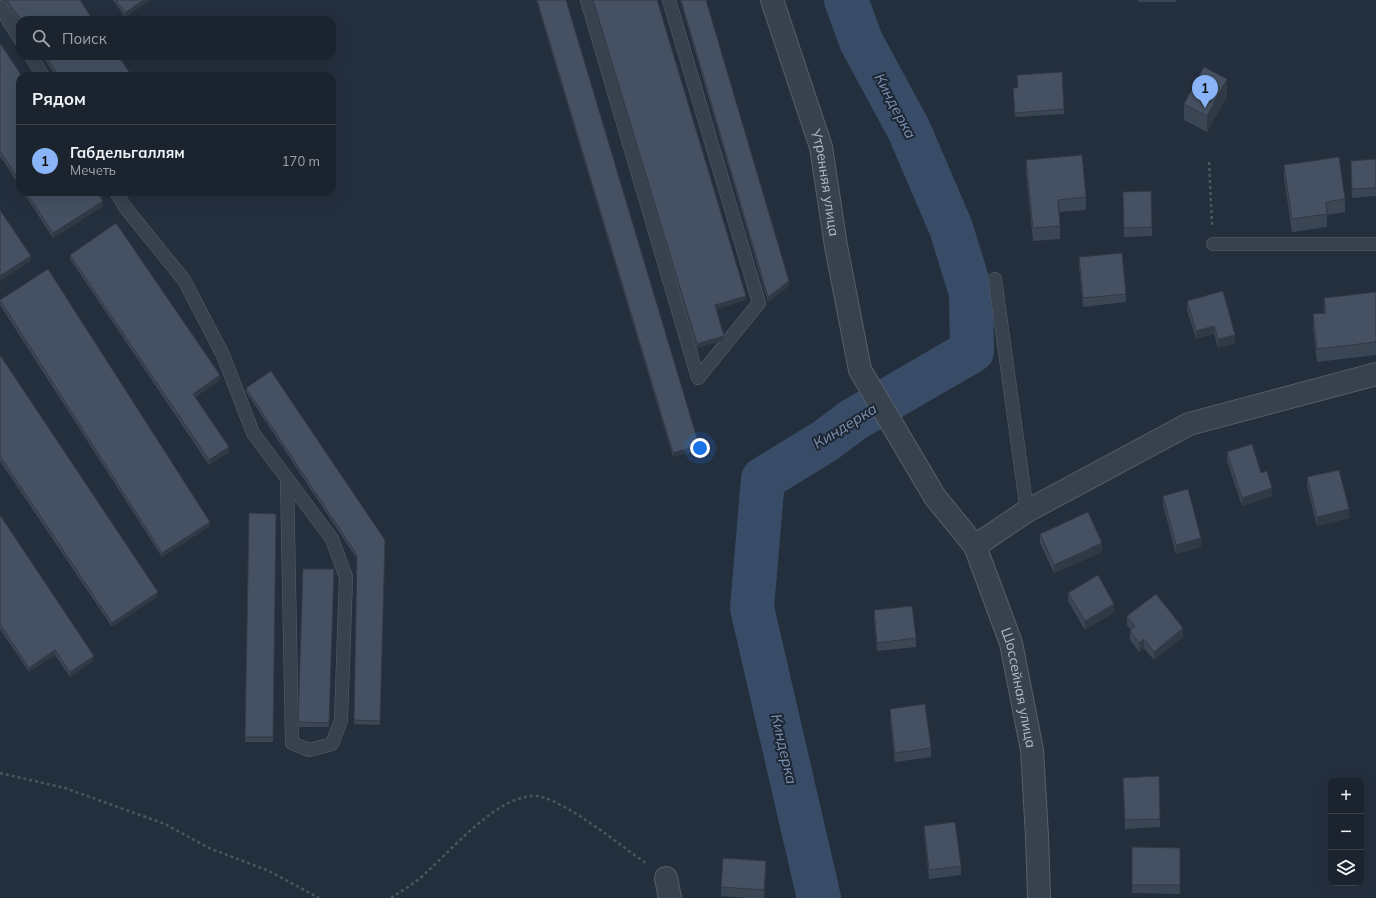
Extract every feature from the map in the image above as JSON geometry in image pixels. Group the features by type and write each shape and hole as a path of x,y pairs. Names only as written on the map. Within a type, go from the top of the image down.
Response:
{"street":[{"name":"Утренняя улица","path":"772,0 821,147 836,246 860,370 895,432"},
{"path":"975,546 1026,511 1189,424 1376,374"},
{"name":"Шоссейная улица","path":"895,432 935,497 975,546 1011,643 1032,750 1038,836 1039,898"}],"lane":[{"path":"587,0 698,378 759,303 669,0"},
{"path":"0,7 16,33"},
{"path":"33,60 41,72"},
{"path":"118,196 125,207 184,280 223,355 253,433 287,478 332,539 346,577 341,720 332,744 309,750 292,743 287,478"},
{"path":"1213,244 1376,244"},
{"path":"995,279 1026,511"}],"path":[{"path":"1209,162 1213,244"},
{"path":"0,773 65,788 165,824 210,848 269,870 319,898"},
{"path":"391,898 419,879 482,820 522,797 542,797 570,810 668,888"}],"building":[{"path":"7,0 80,0 90,16 18,16"},
{"path":"116,0 143,0 125,13"},
{"path":"537,0 566,0 699,445 673,453"},
{"path":"593,0 657,0 746,296 715,305 724,336 697,344"},
{"path":"681,0 706,0 789,281 768,297"},
{"path":"0,43 19,72 16,72 16,176 0,151"},
{"path":"48,60 121,60 129,72 56,72"},
{"path":"1204,67 1227,79 1207,116 1184,104"},
{"path":"1062,72 1064,109 1015,113 1013,88 1018,88 1017,75"},
{"path":"1082,155 1086,197 1058,200 1060,226 1033,228 1026,160"},
{"path":"1339,157 1345,199 1326,202 1327,214 1292,219 1284,165"},
{"path":"1376,159 1376,188 1352,189 1351,161"},
{"path":"1151,191 1152,227 1124,228 1123,192"},
{"path":"29,196 100,196 103,201 53,233"},
{"path":"0,210 31,256 0,276"},
{"path":"116,223 220,375 193,394 229,447 209,460 70,255"},
{"path":"1122,253 1126,294 1083,298 1079,257"},
{"path":"48,269 210,522 162,553 0,300"},
{"path":"1223,291 1235,335 1218,339 1214,326 1196,331 1187,301"},
{"path":"1376,292 1376,342 1317,349 1313,314 1326,313 1324,298"},
{"path":"0,355 158,592 112,623 0,456"},
{"path":"271,371 385,540 380,721 354,720 357,555 246,388"},
{"path":"1252,444 1261,473 1267,471 1272,488 1242,498 1227,452"},
{"path":"1339,470 1349,509 1317,517 1307,477"},
{"path":"1188,489 1201,538 1176,545 1163,496"},
{"path":"1088,512 1102,543 1054,565 1040,534"},
{"path":"249,513 276,514 273,737 245,737"},
{"path":"0,515 94,656 70,672 55,650 29,668 0,624"},
{"path":"303,569 334,569 329,723 298,722"},
{"path":"1098,575 1114,604 1085,621 1068,593"},
{"path":"1156,594 1183,628 1154,652 1144,639 1139,643 1130,631 1135,626 1127,616"},
{"path":"912,606 916,638 877,643 874,610"},
{"path":"925,704 931,748 895,753 890,709"},
{"path":"1159,776 1160,819 1125,820 1123,778"},
{"path":"955,822 961,866 929,870 924,826"},
{"path":"1132,847 1180,848 1180,885 1132,885"},
{"path":"723,858 766,861 764,890 721,887"}],"waterway":[{"name":"Киндерка","path":"819,898 752,608 763,479 825,441 853,420 972,351 971,293 951,228 909,130 861,41 846,0"}],"place":[{"name":"Габдельгаллям","path":"1205,108"}]}
